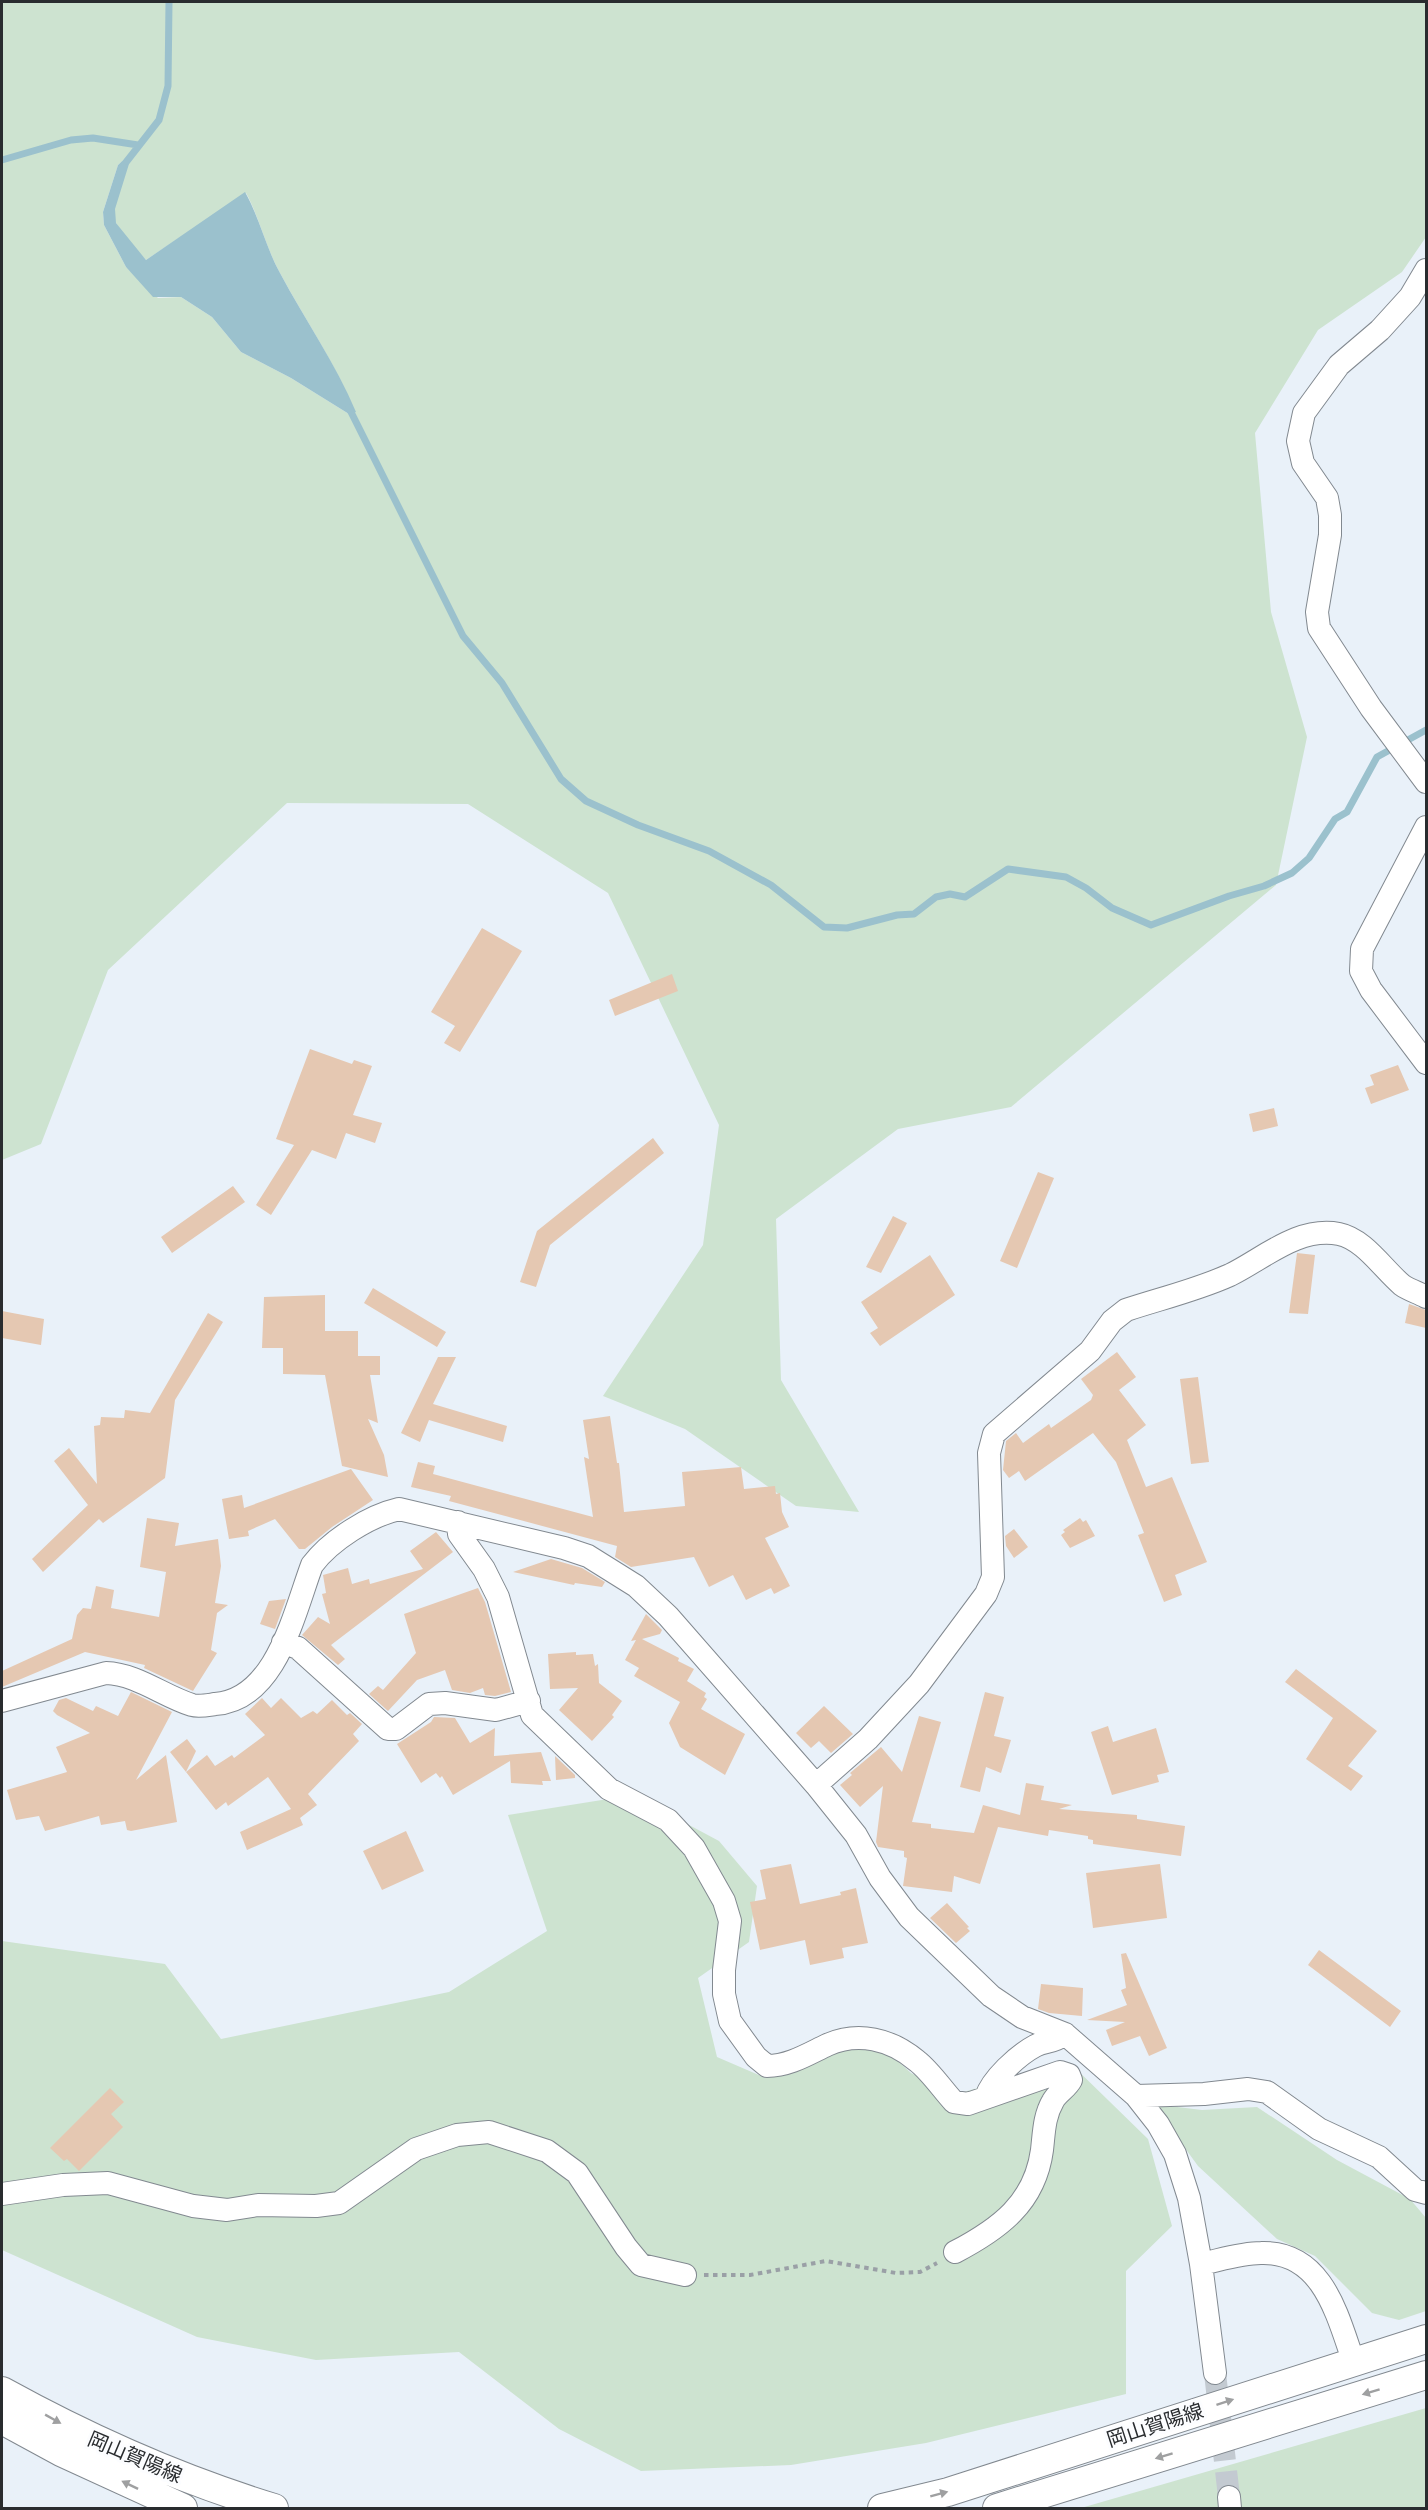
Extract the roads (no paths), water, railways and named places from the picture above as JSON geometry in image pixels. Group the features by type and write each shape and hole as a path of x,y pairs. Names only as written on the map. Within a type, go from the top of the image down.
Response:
{"main road":[{"name":"岡山賀陽線","path":"882,2508 948,2492 1353,2360 1426,2339"},
{"name":"岡山賀陽線","path":"997,2508 1426,2375"},
{"name":"岡山賀陽線","path":"2,2391 71,2430 191,2481 274,2508"},
{"name":"岡山賀陽線","path":"2,2420 61,2452 183,2508"}],"street":[{"path":"1426,270 1410,297 1380,330 1332,375 1304,413 1298,441 1304,463 1326,498 1330,515 1330,535 1317,612 1319,628 1371,708 1426,782"},
{"path":"1426,827 1362,949 1361,971 1371,990 1426,1063"},
{"path":"816,1785 868,1739 919,1684 986,1594 993,1577 989,1453 994,1434 1090,1351 1112,1321 1126,1310 1229,1276 1273,1250 1298,1239 1320,1234 1339,1234 1357,1242 1404,1287 1426,1297"},
{"path":"2,1701 106,1673 120,1673 195,1706 222,1704 241,1697 261,1682 275,1661 312,1565 322,1552 381,1513 399,1509 588,1556 636,1586 668,1616 816,1785 856,1835 879,1878 909,1917 964,1972 991,1996 1022,2017 1065,2034 1136,2096 1158,2124 1175,2154 1189,2198 1201,2264 1215,2373"},
{"path":"458,1522 459,1534 484,1569 498,1597 532,1715 609,1789 668,1820 694,1848 724,1901 730,1921 724,1970 724,1994 730,2021 756,2057 767,2066 782,2066 844,2038 868,2037 892,2046 918,2061 954,2102 968,2104 1060,2072 1065,2072 1071,2080 1053,2099 1044,2124 1042,2152 1032,2188 991,2233 955,2252"},
{"path":"283,1642 298,1648 388,1729 396,1729 429,1704 445,1703 496,1710 528,1701"},
{"path":"986,2097 988,2090 1036,2044 1054,2042 1065,2034"},
{"path":"1136,2096 1204,2094 1248,2089 1267,2092 1319,2129 1379,2157 1415,2190 1426,2193"},
{"path":"2,2194 63,2185 108,2183 193,2206 227,2210 258,2205 316,2206 339,2203 416,2149 457,2135 489,2132 547,2151 577,2173 626,2247 641,2265 685,2275"},
{"path":"1201,2264 1261,2253 1283,2256 1302,2265 1329,2293 1353,2360"}],"water":[{"path":"133,151 115,209 116,223 146,260 245,192 275,263 339,376 356,412 349,414 291,378 241,352 212,317 181,297 153,297 126,267 104,225 103,212 118,165"}],"waterway":[{"path":"127,161 159,120 168,86 169,2"},
{"path":"2,160 71,140 93,138 138,145"},
{"path":"349,408 463,636 502,683 561,779 586,801 638,825 709,851 771,885 824,927 847,928 897,915 914,914 936,897 950,894 965,897 1008,869 1066,877 1086,888 1112,908 1151,925 1229,896 1264,886 1292,873 1309,858 1335,819 1347,812 1377,757 1426,730"}],"tunnel":[{"path":"1215,2373 1229,2497"}]}
